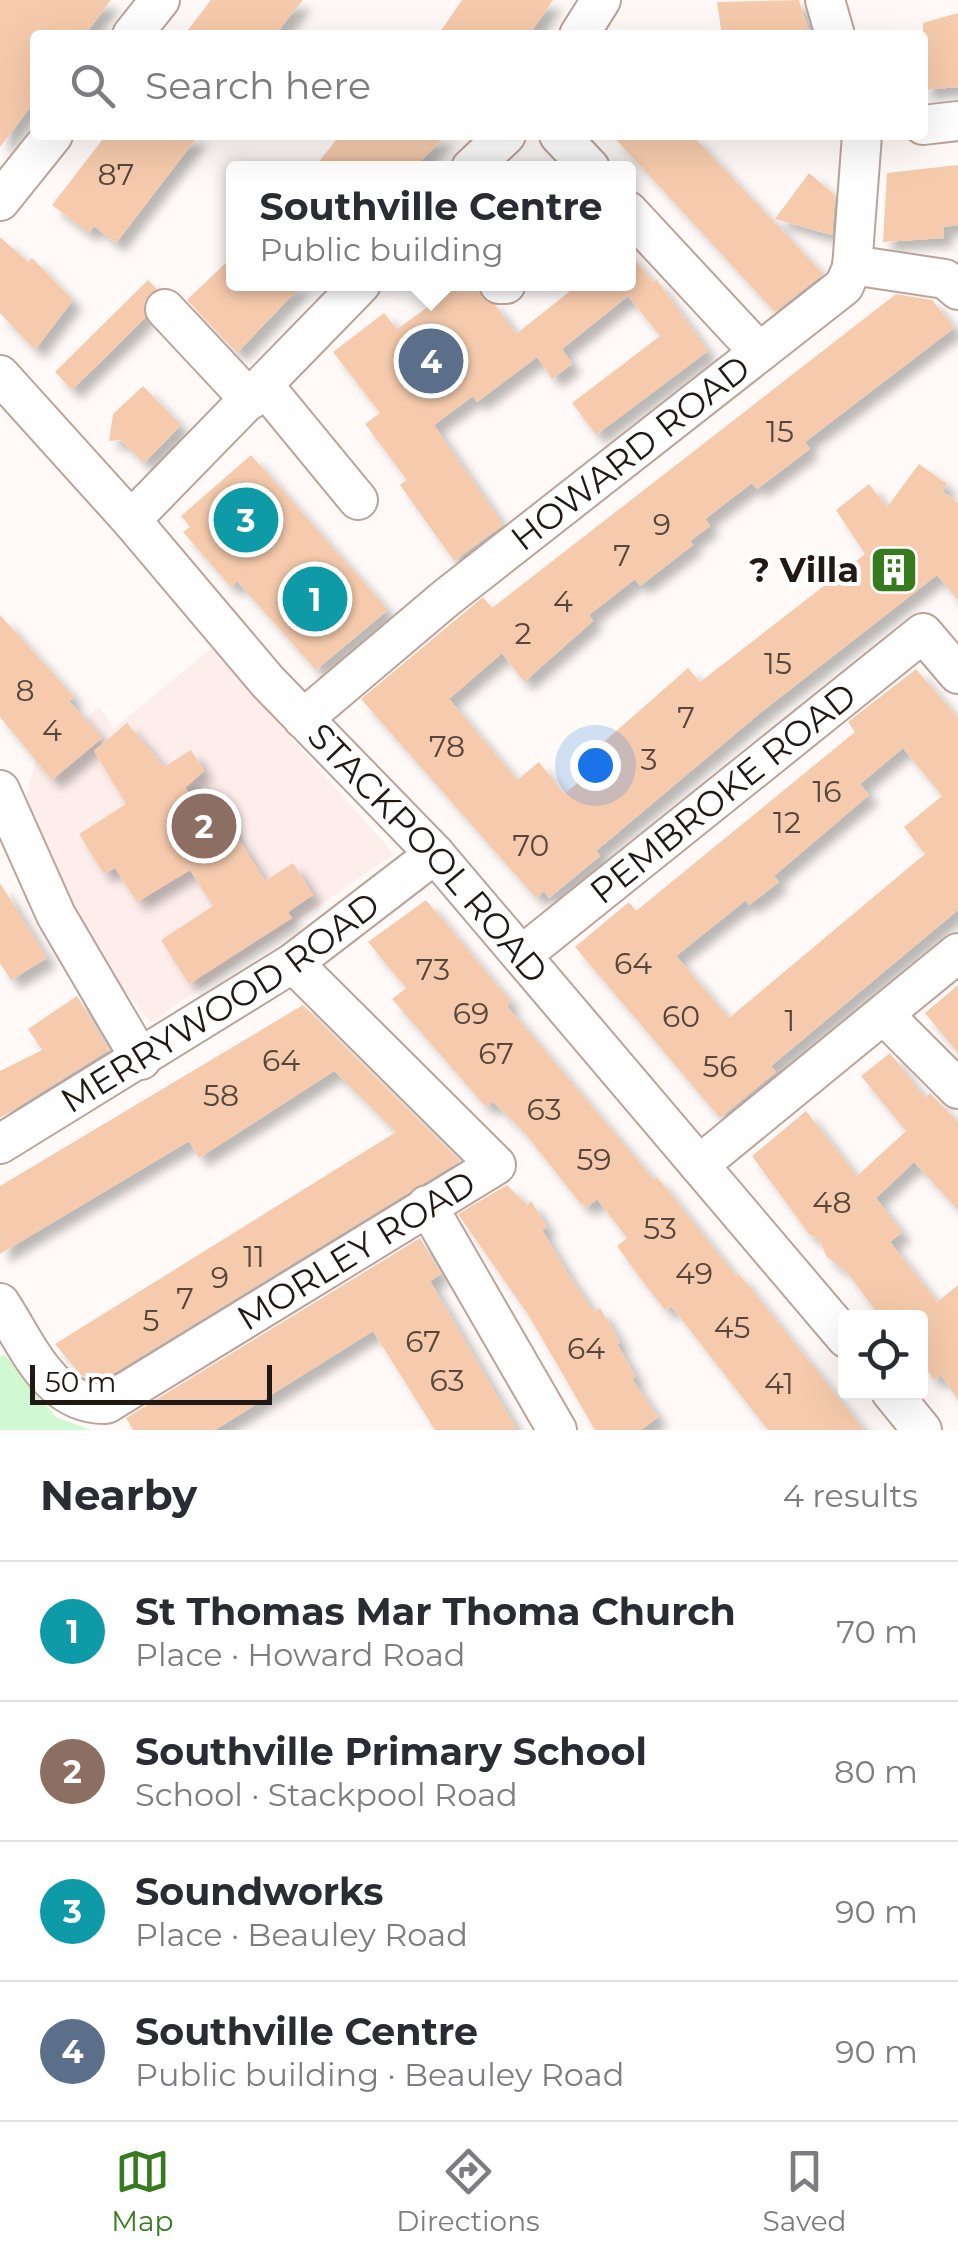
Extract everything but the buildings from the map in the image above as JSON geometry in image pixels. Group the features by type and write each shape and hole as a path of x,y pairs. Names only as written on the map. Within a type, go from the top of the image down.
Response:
{"street":[{"path":"136,30 160,0"},
{"path":"582,30 601,0"},
{"path":"826,0 834,30"},
{"path":"928,125 958,122"},
{"path":"0,201 49,140"},
{"path":"479,161 501,140"},
{"path":"564,140 583,161"},
{"path":"862,140 852,265 945,279 958,290"},
{"path":"636,219 759,352"},
{"name":"HOWARD ROAD","path":"304,719 446,598 844,286 852,265"},
{"path":"131,520 354,291"},
{"path":"165,309 258,393 358,500"},
{"name":"STACKPOOL ROAD","path":"0,376 304,719 435,854 838,1329"},
{"name":"PEMBROKE ROAD","path":"522,955 923,634 958,674"},
{"path":"0,790 56,915 140,1060"},
{"name":"MERRYWOOD ROAD","path":"0,1144 294,963 435,854"},
{"path":"699,1165 958,953"},
{"name":"MORLEY ROAD","path":"0,1302 61,1395 84,1405 106,1404 496,1164 294,963"},
{"path":"884,1015 958,1089"},
{"path":"427,1205 557,1430"},
{"path":"898,1400 922,1430"}],"shaded area":[{"path":"212,648 394,854 151,1022 115,980 88,935 26,799 36,760 99,707 114,728"}],"green space":[{"path":"4,1354 56,1417 91,1430 0,1430 0,1358"}],"place":[{"name":"Southville Centre","path":"431,361"},
{"name":"Soundworks","path":"246,520"},
{"name":"? Villa","path":"894,570"},
{"name":"St Thomas Mar Thoma Church","path":"315,599"},
{"name":"Southville Primary School","path":"204,826"}]}
